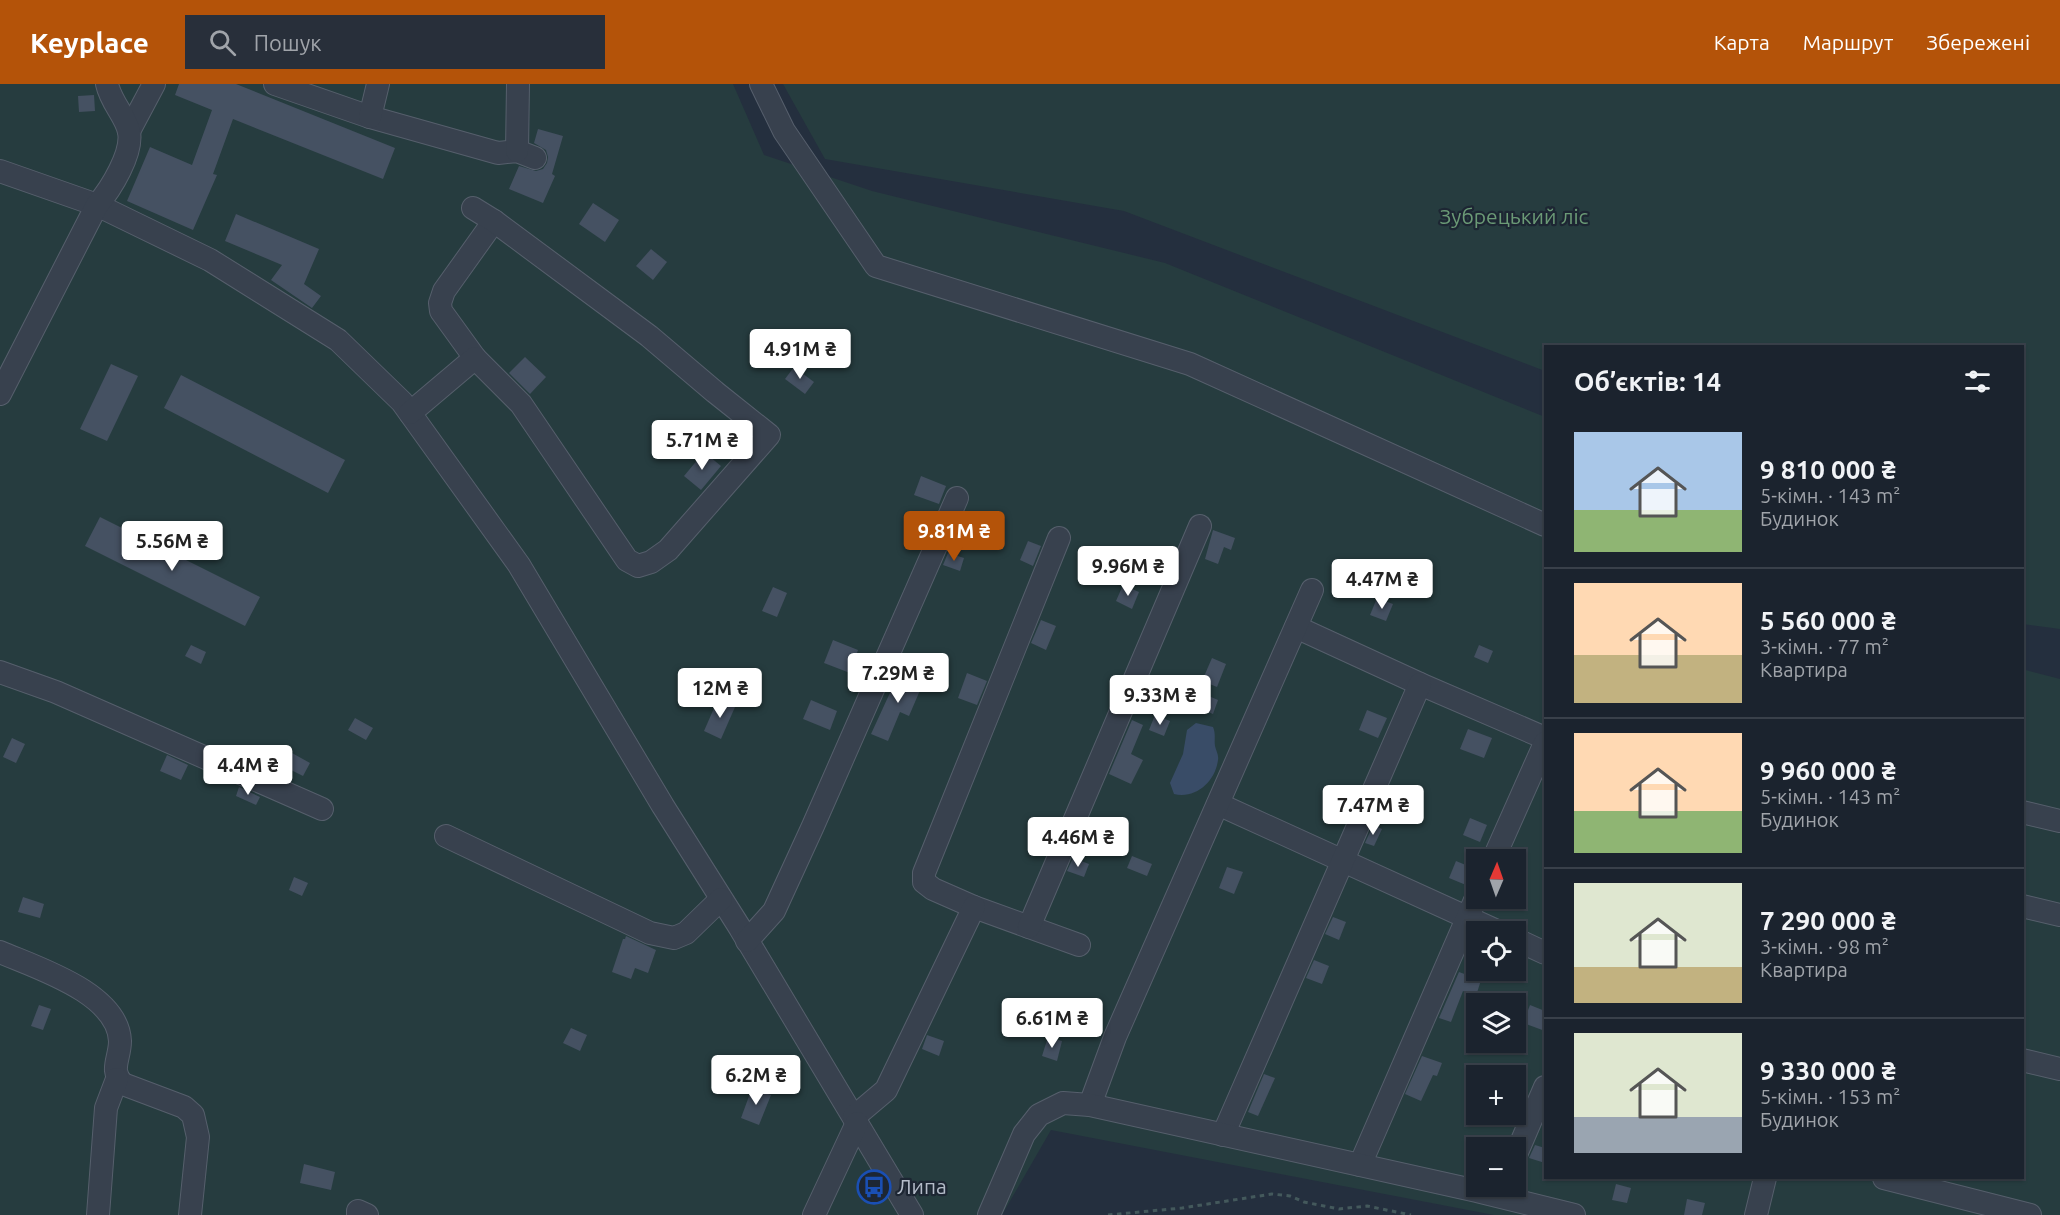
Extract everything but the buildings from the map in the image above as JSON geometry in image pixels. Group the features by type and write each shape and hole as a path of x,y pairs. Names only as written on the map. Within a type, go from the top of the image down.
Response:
{"street":[{"path":"107,84 109,95 129,131"},
{"path":"0,394 97,205 106,194 128,152 129,131 154,84"},
{"path":"275,84 370,117 498,153 526,154 518,84"},
{"path":"370,117 378,84"},
{"path":"761,84 784,131 876,266 1190,364 1544,525"},
{"path":"0,171 97,205 210,260 338,339 402,402 519,565 912,1215"},
{"path":"473,208 494,221 649,336 769,435 668,550 651,562 638,566 627,560 521,404 475,358 441,311 440,303 444,291 494,221"},
{"path":"410,413 475,358"},
{"path":"747,941 774,911 957,498"},
{"path":"1029,927 1200,526"},
{"path":"1059,538 924,873 924,882 933,889 974,907 1079,945"},
{"path":"1090,1105 1115,1037 1312,590"},
{"path":"1296,627 1544,738"},
{"path":"0,672 56,692 322,809"},
{"path":"1223,1135 1420,684"},
{"path":"1499,849 1544,745"},
{"path":"1218,804 1343,861 1466,906"},
{"path":"2024,812 2060,821"},
{"path":"446,836 650,933 674,938 686,933 721,899"},
{"path":"2024,906 2060,915"},
{"path":"814,1215 856,1120 886,1089 974,907"},
{"path":"1360,1165 1472,909"},
{"path":"1473,909 1486,921"},
{"path":"1526,944 1544,953"},
{"path":"0,952 68,981 99,1003 117,1025 120,1043 115,1070 117,1078 123,1084 184,1107 193,1116 198,1137 190,1215"},
{"path":"2024,1060 2060,1069"},
{"path":"98,1215 106,1108 117,1078"},
{"path":"1524,1137 1544,1089"},
{"path":"989,1215 1024,1134 1039,1115 1063,1103 1090,1105 1360,1165 1466,1185"},
{"path":"1756,1215 1765,1179"},
{"path":"1888,1179 2030,1215"},
{"path":"1519,1197 1574,1215"}],"path":[{"path":"1108,1215 1182,1208 1272,1194 1290,1196 1304,1202 1339,1209 1366,1206 1411,1215"}],"green space":[{"path":"0,84 733,84 764,155 872,191 1165,263 1544,417 1544,1179 2024,1179 2024,670 2060,679 2060,1215 1494,1215 1051,1130 1002,1215 0,1215"},
{"name":"Зубрецький ліс","path":"783,84 2060,84 2060,629 2024,624 2024,345 1544,345 1544,371 1124,211 825,159"}],"water":[{"path":"1196,723 1213,727 1218,756 1216,768 1209,782 1197,791 1190,794 1174,794 1170,783 1183,754 1187,730"}],"place":[{"name":"Липа","path":"874,1187"}]}
